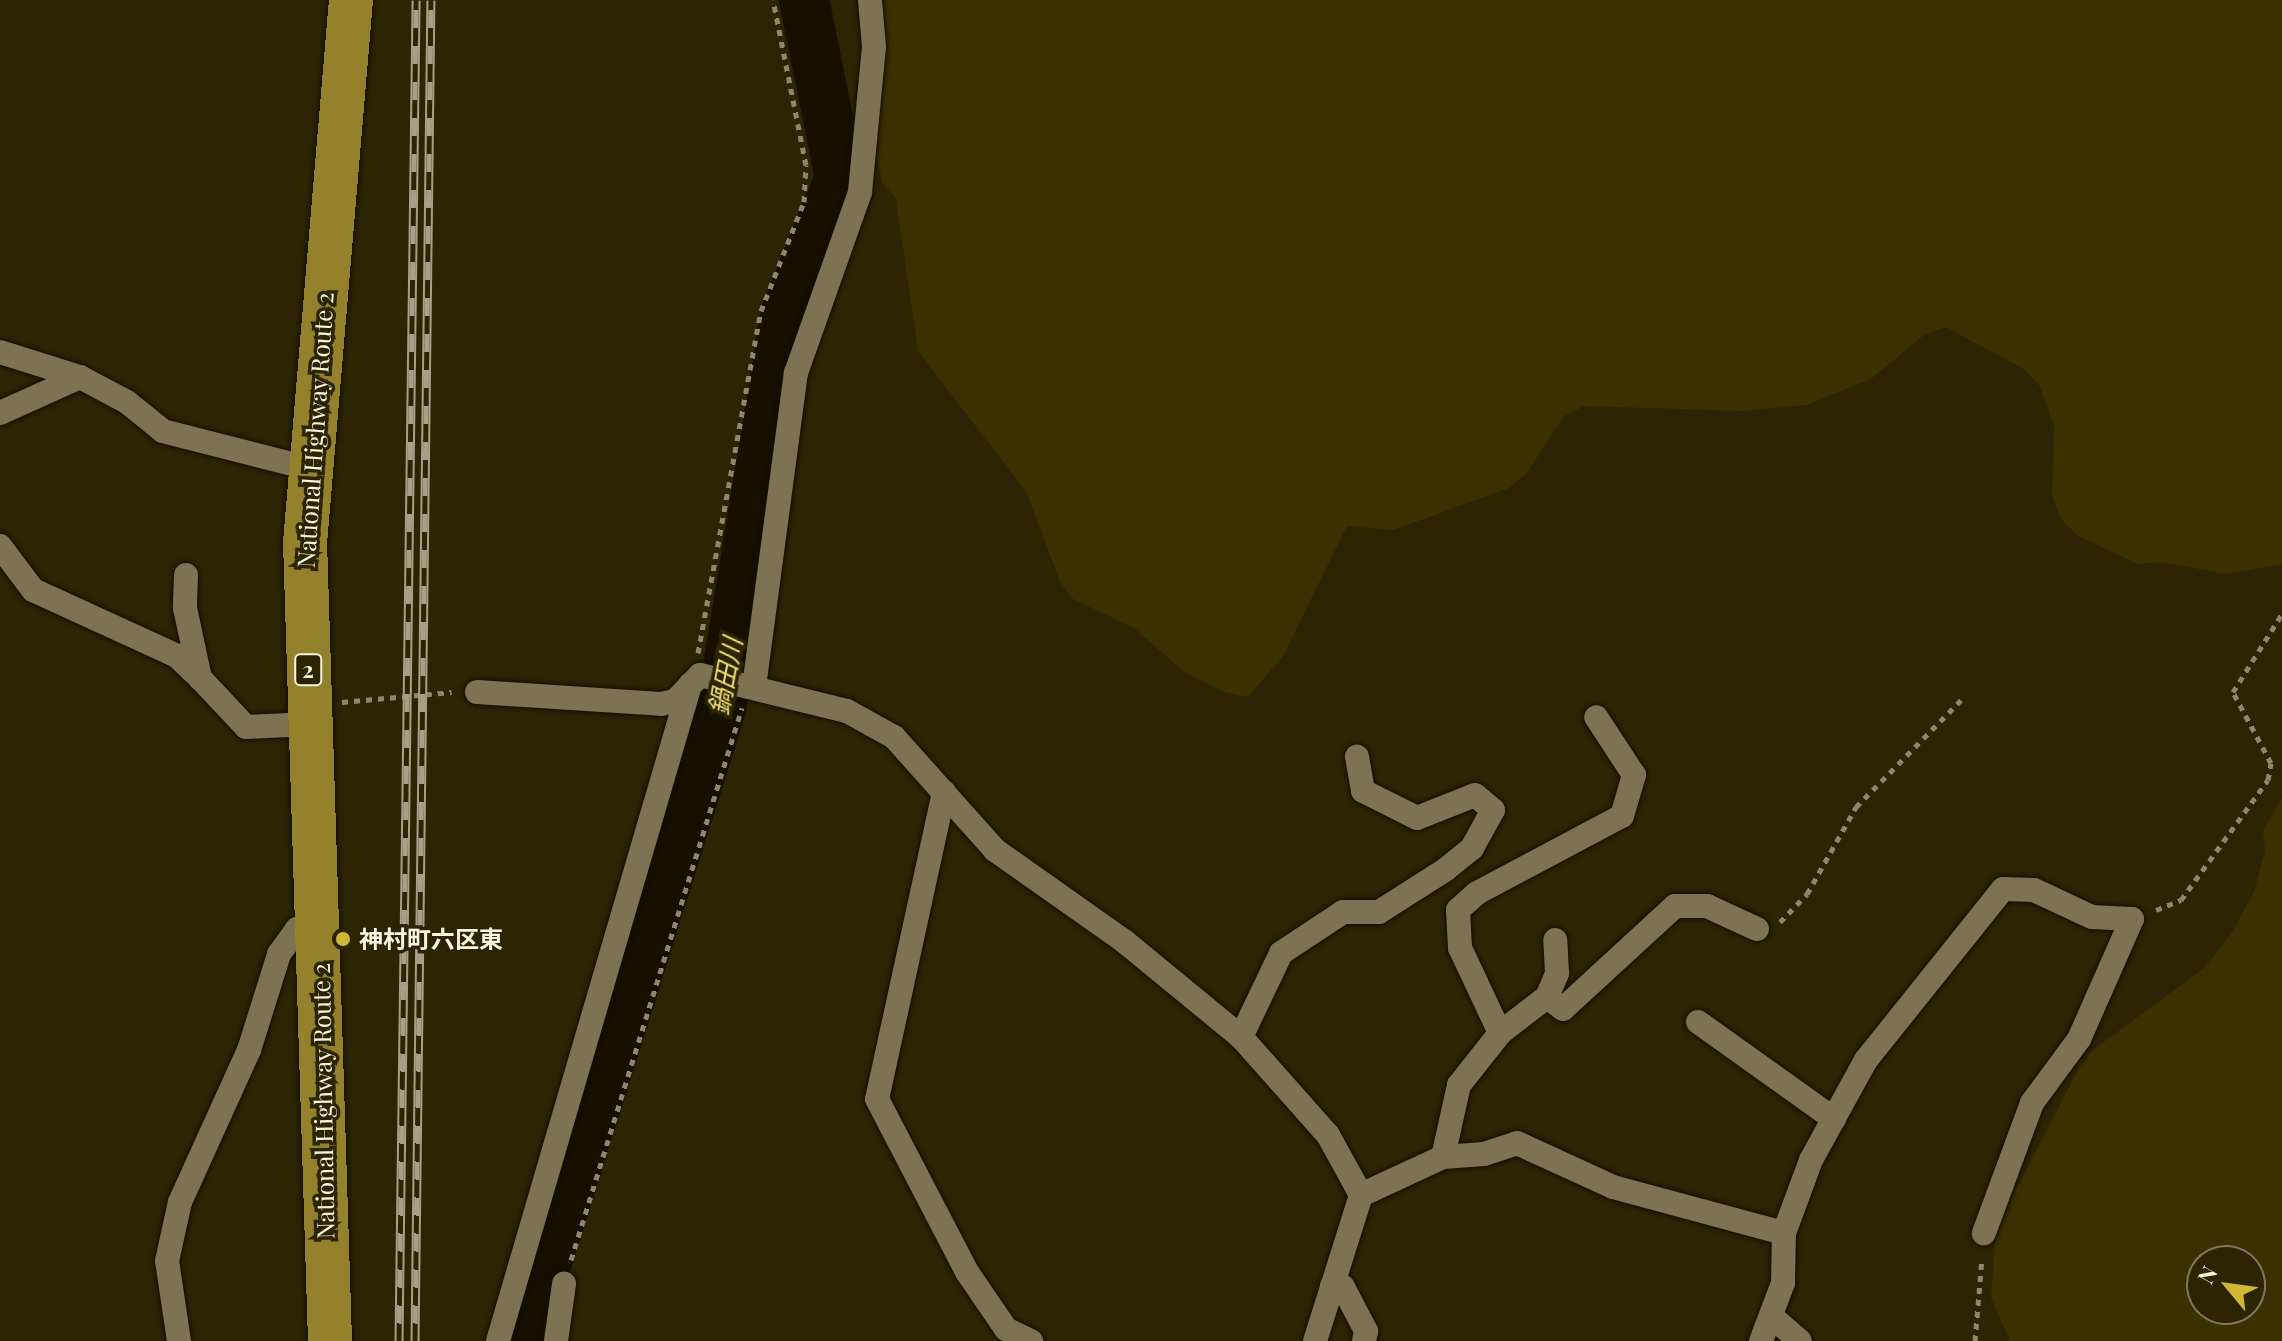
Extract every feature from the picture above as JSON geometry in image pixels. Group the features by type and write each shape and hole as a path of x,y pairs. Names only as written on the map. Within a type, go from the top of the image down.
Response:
{"highway":[{"name":"National Highway Route 2","path":"330,1341 310,713 308,468 351,0"}],"street":[{"path":"750,686 796,373 860,192 874,47 870,0"},
{"path":"0,352 80,377 127,402 163,431 308,468"},
{"path":"0,413 80,377"},
{"path":"0,546 33,590 177,656 246,727 310,713"},
{"path":"186,575 185,608 200,678"},
{"path":"695,680 750,686 847,711 894,737 995,850 1124,941 1241,1037 1328,1135 1361,1195 1315,1341"},
{"path":"477,692 661,704 675,701 695,680"},
{"path":"498,1341 695,680"},
{"path":"1458,910 1477,893 1622,816 1634,775 1596,717"},
{"path":"1241,1037 1281,953 1343,912 1379,912 1445,870 1472,848 1493,810 1475,795 1417,818 1363,791 1357,757"},
{"path":"944,792 877,1099 967,1272 1006,1329 1031,1341"},
{"path":"1445,870 1458,910 1460,948 1500,1033"},
{"path":"1761,1341 1783,1283 1784,1233 1811,1160 1866,1060 2003,889 2034,890 2092,917 2132,919 2079,1039 2032,1103 1984,1233"},
{"path":"1547,997 1563,1009 1675,906 1707,906 1757,929"},
{"path":"179,1341 167,1261 180,1202 249,1050 279,954 297,929 319,923"},
{"path":"1443,1157 1459,1085 1500,1033 1547,997 1557,973 1555,940"},
{"path":"1698,1022 1834,1119"},
{"path":"1361,1195 1443,1157 1484,1154 1517,1143 1613,1187 1784,1233"},
{"path":"556,1341 564,1284"},
{"path":"1332,1286 1343,1287 1366,1331 1364,1341"},
{"path":"1771,1316 1800,1341"}],"path":[{"path":"695,680 761,311 804,202 806,165 773,0"},
{"path":"2132,919 2181,900 2268,780 2271,763 2233,692 2282,614"},
{"path":"564,1284 733,722 750,686"},
{"path":"310,713 477,692"},
{"path":"1757,929 1778,923 1807,894 1856,807 1963,698"},
{"path":"1975,1341 1984,1233"}],"shaded area":[{"path":"883,0 2282,0 2282,564 2226,574 2161,562 2138,564 2078,536 2066,524 2070,532 2059,514 2052,494 2054,425 2039,385 2024,369 1946,327 1924,335 1872,378 1807,405 1742,411 1584,406 1564,416 1527,473 1509,488 1393,530 1347,526 1283,656 1248,697 1224,692 1184,672 1134,628 1073,599 1060,582 1027,493 918,351 896,199 882,182 873,140"},
{"path":"2282,798 2282,1341 2010,1341 1991,1298 1996,1228 2080,1066 2093,1050 2204,968 2231,934 2254,892 2265,851 2263,830"}],"waterway":[{"name":"鍋田川","path":"522,1341 721,709 786,312 840,177 804,0"}],"railway":[{"path":"399,1341 416,0"},
{"path":"415,1341 431,0"}],"place":[{"name":"神村町六区東","path":"343,939"}]}
